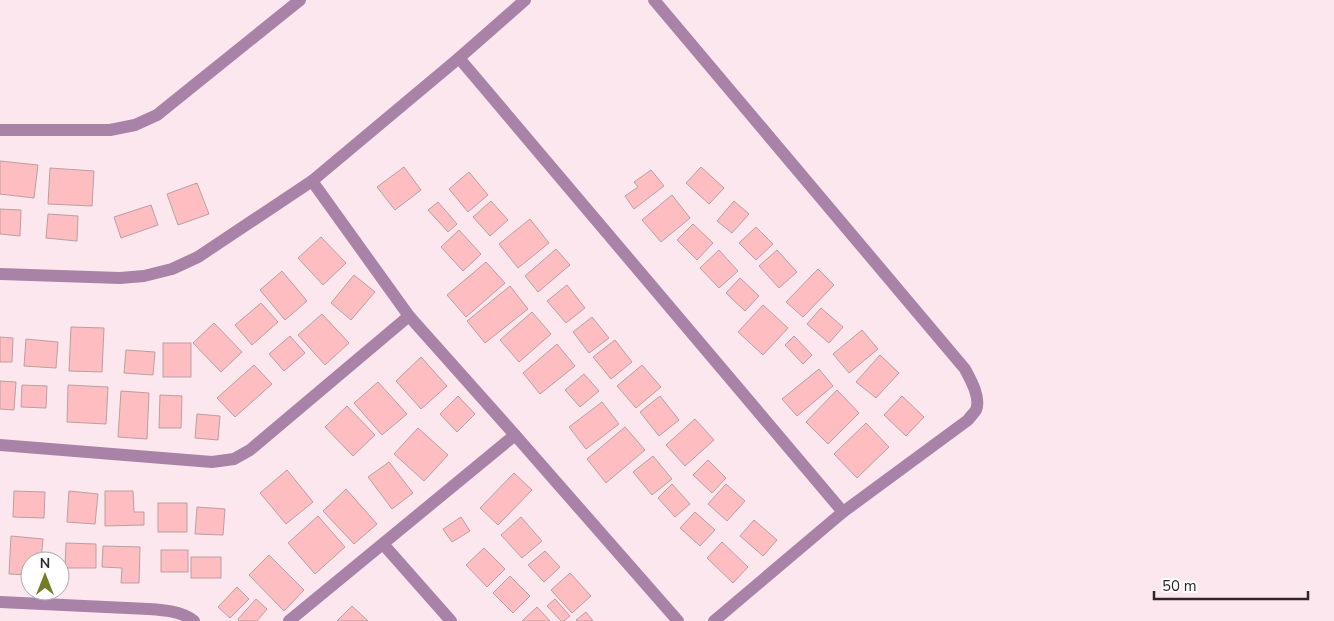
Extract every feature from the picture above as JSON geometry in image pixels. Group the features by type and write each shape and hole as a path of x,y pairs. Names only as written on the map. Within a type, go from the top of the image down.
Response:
{"street":[{"path":"0,130 110,130 135,125 158,115 300,0"},
{"path":"0,274 120,278 144,276 172,269 198,257 312,180 459,58 525,0"},
{"path":"654,0 965,369 977,395 976,410 968,420 843,512 714,621"},
{"path":"459,58 843,512"},
{"path":"312,180 408,316 678,621"},
{"path":"0,445 212,462 234,459 250,450 408,316"},
{"path":"289,621 515,435"},
{"path":"383,544 451,621"},
{"path":"0,602 171,611 194,621"}],"building":[{"path":"0,161 38,165 34,198 0,194"},
{"path":"404,167 421,190 395,210 377,187"},
{"path":"701,167 724,188 709,204 686,183"},
{"path":"50,168 94,171 92,206 48,204"},
{"path":"651,170 664,186 634,209 625,196 638,187 634,182"},
{"path":"469,172 488,195 468,212 449,189"},
{"path":"197,183 209,214 178,225 167,194"},
{"path":"672,195 690,218 661,242 642,220"},
{"path":"491,201 508,220 490,236 473,217"},
{"path":"734,201 749,214 732,233 717,221"},
{"path":"438,202 457,224 448,232 428,210"},
{"path":"151,205 158,225 121,238 114,217"},
{"path":"0,209 21,210 20,236 0,234"},
{"path":"48,214 78,216 77,241 46,238"},
{"path":"530,219 549,243 518,268 499,244"},
{"path":"693,224 713,243 697,260 677,240"},
{"path":"756,227 773,244 756,260 739,243"},
{"path":"459,230 481,254 463,271 441,247"},
{"path":"321,237 346,263 323,285 298,258"},
{"path":"556,249 570,265 538,292 525,276"},
{"path":"719,250 738,271 719,288 700,268"},
{"path":"777,250 797,272 779,288 759,266"},
{"path":"486,262 505,283 466,317 447,295"},
{"path":"818,269 834,285 803,317 786,302"},
{"path":"282,271 307,301 285,320 260,290"},
{"path":"354,275 375,292 351,320 331,303"},
{"path":"740,278 759,296 745,311 726,293"},
{"path":"567,285 585,308 566,323 547,301"},
{"path":"510,286 528,309 485,343 467,321"},
{"path":"261,303 278,322 252,345 235,325"},
{"path":"763,305 788,328 763,355 738,332"},
{"path":"821,308 843,327 829,343 807,324"},
{"path":"532,312 551,334 519,362 500,340"},
{"path":"322,314 349,343 325,365 298,335"},
{"path":"592,317 609,338 589,353 573,332"},
{"path":"214,323 242,352 221,372 193,343"},
{"path":"71,327 104,328 102,372 69,371"},
{"path":"862,330 878,349 849,373 833,354"},
{"path":"290,336 305,353 284,371 269,354"},
{"path":"794,336 812,355 803,364 785,345"},
{"path":"0,337 13,338 12,362 0,362"},
{"path":"26,339 58,342 56,368 24,366"},
{"path":"615,340 632,362 611,379 593,357"},
{"path":"163,343 191,343 191,377 163,377"},
{"path":"557,344 575,366 540,394 523,373"},
{"path":"126,350 155,352 153,375 124,373"},
{"path":"880,355 899,373 876,398 856,382"},
{"path":"421,357 447,386 421,409 396,381"},
{"path":"254,365 272,384 235,417 217,398"},
{"path":"642,365 661,387 636,408 617,386"},
{"path":"819,369 833,386 797,416 782,399"},
{"path":"584,374 599,391 580,407 565,390"},
{"path":"0,381 16,382 14,410 0,409"},
{"path":"378,382 407,414 382,435 354,403"},
{"path":"22,385 47,386 46,408 21,407"},
{"path":"68,385 108,387 106,424 67,422"},
{"path":"837,390 859,413 828,444 806,422"},
{"path":"121,391 149,393 147,439 118,437"},
{"path":"160,395 182,396 181,428 159,428"},
{"path":"458,396 475,414 457,432 440,414"},
{"path":"660,396 679,420 659,436 640,412"},
{"path":"902,396 924,417 906,436 884,415"},
{"path":"602,402 619,424 586,449 569,427"},
{"path":"347,406 375,435 353,456 325,427"},
{"path":"197,414 220,416 218,440 195,438"},
{"path":"695,419 714,440 685,466 666,445"},
{"path":"866,423 889,447 857,478 834,454"},
{"path":"625,427 645,450 606,483 587,459"},
{"path":"418,428 448,455 424,481 394,454"},
{"path":"653,456 672,479 652,495 633,472"},
{"path":"708,460 726,478 712,493 693,475"},
{"path":"389,462 413,493 392,509 368,477"},
{"path":"287,470 313,502 286,524 260,493"},
{"path":"514,473 532,490 498,525 480,508"},
{"path":"672,484 690,504 675,517 658,498"},
{"path":"726,484 745,501 727,521 708,504"},
{"path":"346,489 377,524 354,544 323,511"},
{"path":"14,491 45,492 44,518 13,517"},
{"path":"69,491 98,494 95,524 67,522"},
{"path":"105,491 133,491 134,512 144,512 144,525 105,526"},
{"path":"158,503 187,503 187,532 158,532"},
{"path":"197,507 225,509 223,535 195,534"},
{"path":"695,512 715,530 700,546 680,528"},
{"path":"318,516 345,547 315,574 288,543"},
{"path":"461,517 470,531 452,542 443,529"},
{"path":"521,517 542,541 522,558 501,535"},
{"path":"754,520 777,540 763,556 740,536"},
{"path":"11,536 43,539 42,551 20,551 20,575 9,574"},
{"path":"722,542 748,567 733,583 707,558"},
{"path":"66,543 96,544 96,568 70,568 70,551 66,551"},
{"path":"103,546 140,547 139,583 121,583 122,568 102,567"},
{"path":"484,548 505,569 487,587 466,565"},
{"path":"161,550 188,550 188,572 161,572"},
{"path":"545,551 560,567 544,582 528,565"},
{"path":"269,555 304,590 284,611 249,575"},
{"path":"191,557 221,557 221,578 191,578"},
{"path":"570,573 591,596 572,613 551,590"},
{"path":"510,576 530,596 513,613 493,593"},
{"path":"237,587 249,599 230,618 218,607"},
{"path":"256,599 267,609 257,621 239,621 238,619"},
{"path":"555,599 570,616 564,621 561,621 547,606"},
{"path":"352,606 368,621 337,621"},
{"path":"537,607 550,621 522,621"},
{"path":"586,612 593,621 576,620"}]}
